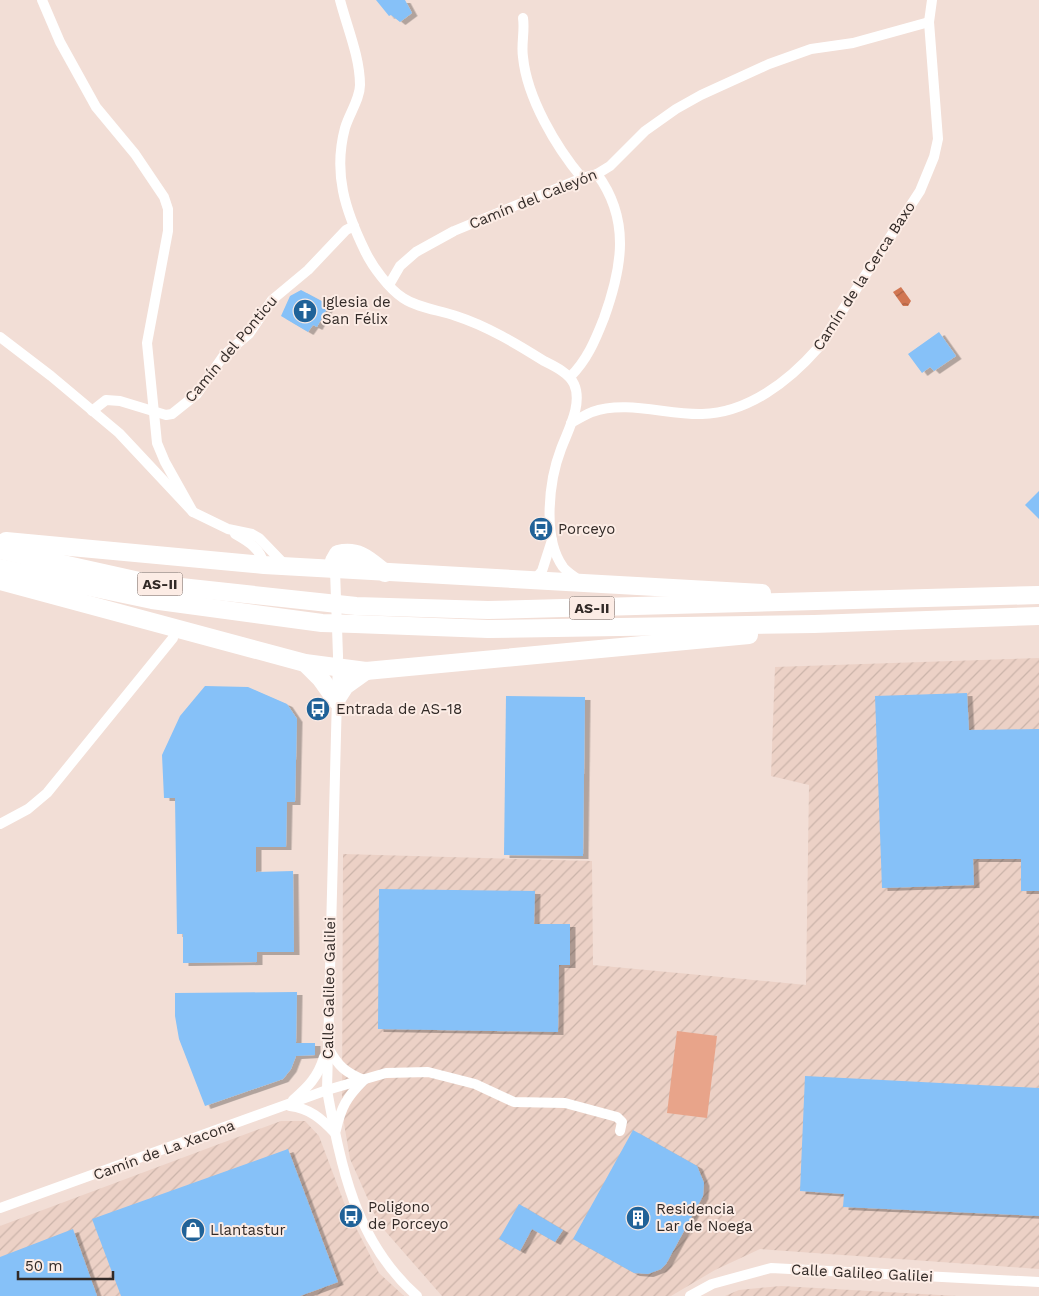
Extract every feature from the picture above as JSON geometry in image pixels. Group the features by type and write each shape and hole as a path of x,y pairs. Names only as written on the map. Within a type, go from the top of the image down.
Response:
{"highway":[{"path":"0,540 335,570 334,561 338,554 351,551 369,559 385,573 486,579 513,585 532,582 558,573 580,581 753,592 828,600"},
{"name":"AS-II","path":"0,550 153,584 323,604 356,606 488,610 1039,595"},
{"name":"AS-II","path":"0,568 152,600 322,623 488,629 814,624 1039,616"},
{"path":"0,580 174,629 305,663 337,662 366,670 767,633 814,624"},
{"path":"305,663 322,679 336,700 345,686 366,670"}],"street":[{"path":"42,0 60,42 96,107 134,154 164,197 168,209 168,231 147,343 157,443 165,462 193,512"},
{"path":"340,0 358,67 360,86 345,127 339,161 340,180 354,226 366,254 400,297 410,302 458,316 481,326 570,377 574,385 576,398 571,423 554,470 550,497 552,539 558,573"},
{"name":"Camín de la Cerca Baxo","path":"571,423 592,412 618,408 702,414 718,413 752,400 773,389 806,362 818,348 920,191 931,166 938,139 929,22 932,0"},
{"path":"523,18 523,56 528,80 544,122 568,162 582,178"},
{"name":"Camín del Caleyón","path":"389,285 400,266 416,252 454,231 582,178 596,174 610,166 645,131 700,95 769,64 811,49 853,43 929,22"},
{"path":"570,377 588,356 616,285 620,264 620,236 614,204 606,186 596,174"},
{"name":"Camín del Ponticu","path":"92,411 106,400 120,401 154,412 172,414 197,394 224,355 249,334 272,300 308,270 346,230 354,226"},
{"path":"0,337 20,350 125,439 172,492 193,512 228,529 253,545 263,557 264,565"},
{"path":"228,529 252,534 259,538 287,567"},
{"path":"532,582 542,571 552,539"},
{"name":"Calle Galileo Galilei","path":"335,570 337,662 327,1090 347,1186 382,1256 417,1296"},
{"path":"0,824 28,809 48,793 173,638 174,629"},
{"path":"328,1046 337,1064 349,1074 364,1080 348,1095 340,1112 335,1133"},
{"path":"286,1106 310,1085 319,1072 328,1046"},
{"name":"Camín de La Xacona","path":"0,1208 327,1090 386,1073 428,1072 475,1084 514,1102 565,1103 617,1117 622,1122 620,1130"},
{"path":"286,1106 301,1107 320,1118 335,1133"},
{"name":"Calle Galileo Galilei","path":"690,1296 712,1284 770,1268 1039,1282"}],"shaded area":[{"path":"1039,658 1039,1269 760,1249 715,1270 671,1296 442,1296 379,1224 350,1159 342,1111 343,854 592,861 593,965 806,985 809,785 771,776 775,667"},
{"path":"677,1031 717,1036 707,1118 667,1113"},
{"path":"281,1121 305,1121 319,1136 346,1208 379,1273 404,1296 0,1296 0,1226"},
{"path":"781,1286 957,1296 725,1296 739,1290"}],"water":[{"path":"901,287 911,301 908,306 903,306 893,292"}],"building":[{"path":"376,0 405,0 412,13 400,22 391,15 389,16"},
{"name":"Iglesia de San Félix","path":"301,290 329,305 317,327 313,325 308,332 281,316 290,296"},
{"path":"939,332 956,356 934,371 930,367 922,373 908,354"},
{"path":"1039,491 1039,519 1025,505"},
{"path":"205,686 248,687 287,704 297,719 295,802 287,802 286,847 256,847 256,872 293,871 294,952 257,952 257,962 183,963 183,934 177,934 175,798 164,798 162,755 180,716"},
{"path":"967,693 969,730 1039,729 1039,891 1021,891 1021,859 973,859 974,885 882,888 875,696"},
{"path":"506,696 585,697 583,856 504,855"},
{"path":"379,889 535,891 534,924 570,924 570,965 559,965 558,1032 378,1029"},
{"path":"297,992 296,1043 315,1043 315,1055 296,1056 291,1069 283,1079 205,1106 179,1039 175,1016 175,993"},
{"path":"805,1076 1039,1088 1039,1216 843,1207 844,1194 800,1191"},
{"name":"Residencia Lar de Noega","path":"633,1130 697,1166 704,1183 703,1196 666,1264 661,1269 648,1274 634,1273 573,1239"},
{"path":"288,1149 338,1282 300,1296 121,1296 92,1219"},
{"path":"519,1204 563,1230 555,1242 532,1229 520,1251 499,1239"},
{"path":"73,1229 97,1296 0,1296 0,1257"}],"place":[{"name":"Iglesia de San Félix","path":"305,311"},
{"name":"Porceyo","path":"541,529"},
{"name":"Entrada de AS-18","path":"318,709"},
{"name":"Poligono de Porceyo","path":"351,1216"},
{"name":"Residencia Lar de Noega","path":"638,1218"},
{"name":"Llantastur","path":"193,1230"}]}
